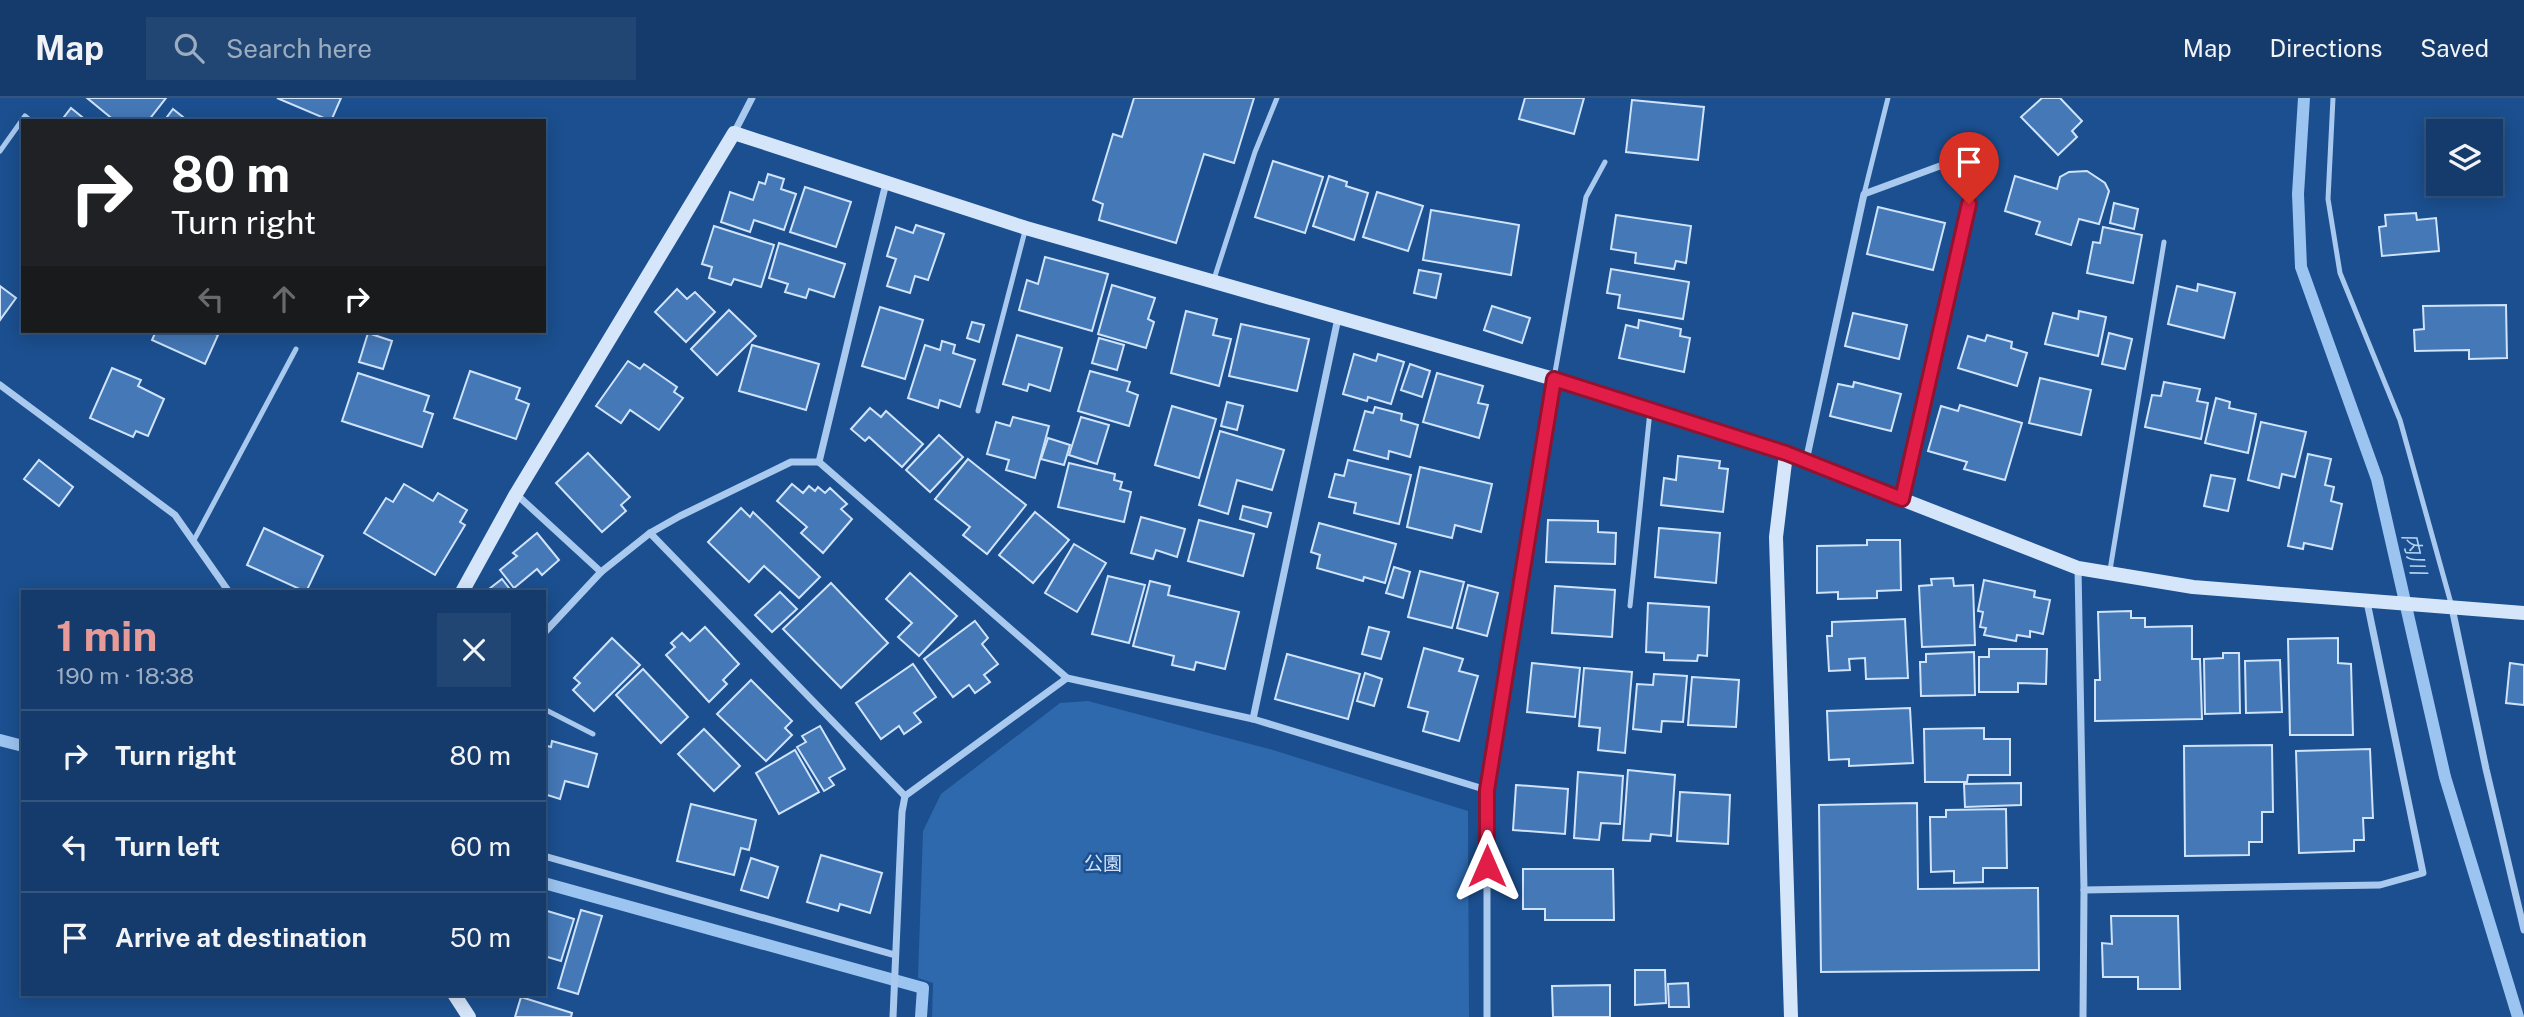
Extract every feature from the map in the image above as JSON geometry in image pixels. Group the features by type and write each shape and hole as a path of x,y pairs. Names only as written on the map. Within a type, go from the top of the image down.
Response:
{"street":[{"path":"463,590 516,494 734,133 752,98"},
{"path":"734,133 1026,228 1554,379 1786,453 2078,568 2193,587 2524,613"},
{"path":"1807,461 1864,194 1948,163 1975,178 1902,499"},
{"path":"820,462 886,183"},
{"path":"1253,719 1338,318"},
{"path":"1487,1017 1487,790 1554,379"},
{"path":"0,385 175,515 228,590"},
{"path":"1786,453 1776,537 1791,1017"},
{"path":"546,631 601,572 650,533 790,462 820,462 1067,678 1253,719 1487,790"},
{"path":"516,494 601,572"},
{"path":"650,533 905,796"},
{"path":"2078,568 2084,890 2083,1017"},
{"path":"2084,890 2380,885 2423,873 2367,602"},
{"path":"2452,607 2524,930"},
{"path":"893,1017 902,812 905,796 1067,678"},
{"path":"546,857 895,955"},
{"path":"455,996 469,1017"}],"lane":[{"path":"1213,282 1255,152 1278,98"},
{"path":"1864,194 1888,98"},
{"path":"2333,98 2328,199 2340,273 2400,420 2452,607"},
{"path":"0,150 21,120"},
{"path":"1554,379 1586,197 1605,162"},
{"path":"978,411 1026,228"},
{"path":"2109,572 2164,242"},
{"path":"194,540 296,349"},
{"path":"1630,606 1650,410"},
{"path":"546,710 593,734"}],"green space":[{"name":"公園","path":"1088,701 1273,750 1468,811 1469,1017 932,1017 933,983 918,978 923,831 941,794 1060,703"}],"building":[{"path":"87,98 166,98 150,119 113,119"},
{"path":"277,98 341,98 332,119"},
{"path":"1134,98 1254,98 1234,163 1204,154 1176,243 1099,220 1103,204 1093,200 1113,134 1122,137"},
{"path":"1525,98 1584,98 1574,134 1519,119"},
{"path":"2042,98 2060,98 2082,121 2072,131 2077,137 2058,155 2021,117"},
{"path":"1632,100 1704,107 1698,160 1626,152"},
{"path":"71,108 85,119 63,119"},
{"path":"173,109 186,119 166,119"},
{"path":"1273,161 1323,177 1305,233 1255,217"},
{"path":"2087,171 2105,183 2109,191 2099,224 2079,219 2071,245 2036,234 2040,222 2005,211 2015,176 2057,189 2060,177 2069,172"},
{"path":"768,174 784,179 781,189 796,194 784,230 754,220 750,232 721,222 730,192 753,200 759,182 765,184"},
{"path":"1329,176 1347,182 1346,186 1368,193 1354,240 1313,226"},
{"path":"805,187 851,202 836,247 790,232"},
{"path":"1377,192 1423,206 1408,251 1363,237"},
{"path":"2114,203 2138,209 2134,229 2110,223"},
{"path":"1878,207 1945,223 1933,270 1867,254"},
{"path":"1431,210 1519,225 1511,275 1423,260"},
{"path":"2416,213 2417,220 2436,218 2439,251 2382,256 2379,227 2386,226 2385,215"},
{"path":"1616,215 1691,226 1686,263 1676,261 1674,269 1635,263 1636,253 1611,249"},
{"path":"916,225 944,234 928,280 915,276 910,293 887,286 896,259 887,256 896,227 913,233"},
{"path":"714,226 774,245 761,287 734,279 731,285 709,278 712,267 702,264"},
{"path":"2103,227 2142,235 2133,283 2087,273 2093,242 2100,243"},
{"path":"779,243 845,264 834,297 809,289 806,298 785,292 788,284 769,278"},
{"path":"1045,257 1108,274 1092,331 1019,310 1027,280 1038,284"},
{"path":"1611,269 1689,282 1683,319 1618,308 1620,295 1607,293"},
{"path":"1419,270 1441,274 1436,298 1414,293"},
{"path":"2198,284 2235,293 2224,338 2168,324 2177,286 2197,291"},
{"path":"1112,285 1155,298 1148,319 1154,322 1146,348 1098,334"},
{"path":"0,286 16,298 0,320"},
{"path":"677,289 687,299 695,292 715,312 686,342 655,312"},
{"path":"2506,305 2507,358 2469,359 2469,350 2415,351 2414,330 2424,329 2423,306"},
{"path":"1492,306 1530,318 1522,343 1484,330"},
{"path":"880,307 923,320 905,379 862,366"},
{"path":"729,310 756,336 717,375 691,349"},
{"path":"1186,311 1217,319 1213,335 1231,339 1219,386 1171,373"},
{"path":"2079,311 2106,317 2098,356 2045,344 2053,313 2078,319"},
{"path":"1853,313 1907,325 1899,359 1845,346"},
{"path":"1639,320 1681,329 1680,336 1690,338 1684,372 1619,358 1626,325 1638,328"},
{"path":"972,322 984,325 979,342 967,338"},
{"path":"1241,324 1309,339 1297,391 1229,376"},
{"path":"155,333 218,335 205,364 152,340"},
{"path":"368,333 392,341 383,369 359,362"},
{"path":"2109,333 2132,339 2125,369 2102,364"},
{"path":"1017,335 1062,348 1050,391 1029,384 1027,391 1003,384"},
{"path":"1987,335 2012,342 2011,348 2027,353 2017,386 1958,368 1968,336 1985,341"},
{"path":"1099,338 1124,345 1117,370 1092,363"},
{"path":"942,341 955,345 953,353 975,360 960,407 940,400 938,408 908,398 925,345 940,350"},
{"path":"752,345 819,364 806,410 739,391"},
{"path":"1354,354 1376,361 1378,354 1404,362 1391,404 1368,397 1367,401 1343,394"},
{"path":"628,361 640,369 644,364 677,387 674,392 683,398 659,430 630,410 621,423 596,406"},
{"path":"1410,364 1430,371 1422,397 1401,390"},
{"path":"112,368 141,380 138,386 164,399 148,436 136,431 133,437 90,418"},
{"path":"470,371 520,388 516,399 529,404 516,439 454,418"},
{"path":"1090,371 1130,382 1127,391 1138,395 1129,426 1078,411"},
{"path":"358,373 429,396 424,411 433,414 422,447 342,421"},
{"path":"1437,373 1483,386 1478,403 1488,405 1479,438 1423,422"},
{"path":"2040,378 2091,390 2081,435 2029,423"},
{"path":"1854,382 1901,394 1891,431 1830,416 1838,384 1853,387"},
{"path":"2164,382 2200,389 2197,401 2208,403 2201,439 2145,427 2152,395 2161,396"},
{"path":"2216,398 2230,402 2229,408 2256,414 2248,453 2205,443"},
{"path":"1227,402 1243,406 1237,430 1221,426"},
{"path":"1960,405 2022,423 2005,480 1964,469 1967,462 1928,451 1941,406 1958,411"},
{"path":"1172,406 1216,419 1199,478 1155,465"},
{"path":"1375,407 1402,414 1401,420 1418,425 1410,457 1389,451 1388,459 1354,450 1365,411 1373,413"},
{"path":"870,408 881,417 886,411 923,444 902,467 869,437 865,441 851,429"},
{"path":"1013,417 1049,426 1035,478 1006,470 1009,460 987,454 996,422 1010,426"},
{"path":"1081,417 1109,425 1097,464 1069,455"},
{"path":"2261,422 2306,432 2295,477 2282,474 2279,488 2248,480"},
{"path":"1220,431 1284,450 1272,490 1237,480 1228,514 1199,505"},
{"path":"939,435 963,457 930,492 906,470"},
{"path":"1048,438 1070,445 1064,465 1041,459"},
{"path":"588,453 630,497 621,505 626,511 602,532 556,483"},
{"path":"2308,454 2331,459 2325,485 2334,487 2331,501 2342,504 2332,549 2304,543 2303,549 2288,546"},
{"path":"1678,456 1720,461 1719,468 1728,469 1723,512 1661,505 1664,478 1676,480"},
{"path":"968,459 1026,505 987,554 963,535 970,527 935,499"},
{"path":"39,460 73,487 59,506 24,479"},
{"path":"1348,460 1411,475 1399,524 1354,513 1356,503 1329,497 1335,474 1344,476"},
{"path":"1069,463 1115,474 1114,480 1122,482 1120,489 1131,492 1124,522 1058,507"},
{"path":"1420,467 1492,484 1481,532 1455,525 1452,538 1407,527"},
{"path":"2211,475 2235,479 2228,511 2204,506"},
{"path":"404,484 433,501 438,493 467,510 460,522 465,525 435,575 364,533 386,498 393,502"},
{"path":"792,484 803,493 809,486 815,491 818,487 825,493 830,488 847,504 841,509 852,519 823,553 801,533 807,527 777,501"},
{"path":"1243,506 1271,513 1267,527 1240,519"},
{"path":"741,508 750,517 753,512 820,577 799,598 764,566 749,582 708,542"},
{"path":"1035,512 1069,540 1033,583 999,555"},
{"path":"1141,517 1185,529 1177,557 1156,550 1153,559 1131,553"},
{"path":"1199,520 1254,534 1243,576 1188,561"},
{"path":"1548,520 1598,521 1598,532 1616,533 1615,564 1546,562"},
{"path":"1319,523 1396,544 1385,583 1364,577 1363,581 1317,568 1320,555 1311,552"},
{"path":"264,528 323,556 307,590 247,565"},
{"path":"1659,528 1720,533 1716,583 1655,577"},
{"path":"537,533 559,560 542,575 537,569 514,588 500,570 517,556 513,553"},
{"path":"1867,540 1900,540 1901,590 1877,591 1877,598 1838,599 1838,592 1817,593 1817,546 1867,545"},
{"path":"1074,544 1106,563 1077,612 1045,593"},
{"path":"1394,567 1410,572 1403,598 1386,593"},
{"path":"1420,571 1464,582 1452,628 1408,617"},
{"path":"910,573 957,616 919,656 898,637 912,623 886,599"},
{"path":"1108,576 1145,585 1129,643 1092,634"},
{"path":"1953,578 1954,586 1973,585 1975,645 1922,647 1919,586 1932,585 1931,579"},
{"path":"502,579 510,590 490,590"},
{"path":"1984,580 2035,591 2034,597 2050,600 2043,634 2030,631 2030,637 2017,635 2016,641 1984,635 1986,628 1980,627 1983,612 1978,611"},
{"path":"1150,581 1170,586 1168,595 1239,612 1225,669 1196,662 1194,670 1172,665 1174,656 1133,646"},
{"path":"831,583 888,643 841,688 783,629"},
{"path":"1468,585 1498,593 1487,636 1457,628"},
{"path":"1555,586 1615,590 1612,637 1552,633"},
{"path":"780,592 797,609 772,632 755,615"},
{"path":"1648,603 1709,607 1707,656 1698,655 1697,661 1664,660 1664,653 1646,652"},
{"path":"2131,611 2131,618 2145,618 2145,627 2192,626 2192,659 2200,659 2202,719 2095,721 2095,680 2100,680 2098,612"},
{"path":"1905,619 1908,678 1866,679 1865,658 1849,659 1850,670 1829,671 1827,636 1832,636 1832,622"},
{"path":"975,621 988,638 982,644 998,664 984,675 990,682 975,693 969,685 953,697 924,659"},
{"path":"705,627 739,664 723,680 727,684 709,702 666,655 675,647 671,643 682,633 690,641"},
{"path":"1369,627 1389,632 1381,659 1362,654"},
{"path":"612,638 640,665 594,711 573,690 580,683 574,678"},
{"path":"2338,638 2338,663 2351,664 2353,735 2290,735 2288,639"},
{"path":"1424,648 1463,659 1459,671 1478,676 1459,741 1423,731 1428,712 1408,707"},
{"path":"1989,649 2047,649 2046,684 2018,683 2018,692 1979,692 1979,657 1989,657"},
{"path":"1974,652 1975,695 1921,696 1920,662 1926,662 1926,654"},
{"path":"2223,653 2239,653 2240,713 2205,714 2204,659 2223,658"},
{"path":"1287,654 1360,674 1348,719 1275,699"},
{"path":"2280,660 2282,712 2246,713 2245,661"},
{"path":"1532,663 1580,668 1575,717 1527,712"},
{"path":"2510,663 2524,665 2524,705 2506,703"},
{"path":"913,664 936,697 914,713 921,722 904,734 899,726 881,739 856,703"},
{"path":"1584,668 1632,672 1625,753 1598,750 1600,728 1579,726"},
{"path":"643,669 688,717 661,743 616,695"},
{"path":"1365,673 1382,679 1374,706 1357,701"},
{"path":"1654,674 1687,676 1683,722 1662,721 1661,732 1633,729 1637,684 1653,685"},
{"path":"1692,677 1739,680 1736,727 1688,725"},
{"path":"751,680 792,721 785,728 792,735 766,761 717,714"},
{"path":"1910,708 1913,763 1849,766 1849,759 1829,760 1827,711"},
{"path":"820,726 845,769 829,778 834,785 824,791 797,747 806,742 802,736"},
{"path":"1984,728 1984,739 2010,739 2010,775 1968,775 1967,782 1925,782 1924,729"},
{"path":"704,729 740,766 714,791 678,754"},
{"path":"552,741 597,754 588,787 565,781 560,799 546,795 546,746 551,747"},
{"path":"2272,745 2273,812 2262,812 2262,842 2249,842 2249,855 2185,856 2184,746"},
{"path":"2370,749 2373,818 2363,818 2364,840 2354,840 2354,851 2299,853 2296,751"},
{"path":"795,750 819,792 779,814 756,773"},
{"path":"1628,770 1675,775 1671,836 1651,834 1650,841 1623,840"},
{"path":"1578,772 1623,776 1620,824 1601,823 1599,840 1574,838"},
{"path":"2021,783 2021,805 1965,807 1964,784"},
{"path":"1516,785 1568,789 1565,834 1513,830"},
{"path":"1680,792 1730,795 1728,844 1677,841"},
{"path":"1917,803 1918,889 2038,888 2039,970 1821,972 1819,805"},
{"path":"691,804 756,820 749,850 741,848 734,875 677,861"},
{"path":"2006,809 2007,868 1983,868 1983,882 1954,883 1954,871 1931,872 1930,817 1946,817 1946,810"},
{"path":"821,855 882,873 870,913 840,904 838,911 807,902"},
{"path":"751,858 778,867 768,898 741,890"},
{"path":"1523,869 1613,869 1614,920 1545,920 1545,909 1523,909"},
{"path":"581,910 602,916 578,994 558,988"},
{"path":"546,911 574,919 561,961 546,957"},
{"path":"2111,916 2178,916 2180,989 2138,989 2138,977 2103,977 2102,943 2112,944"},
{"path":"1635,970 1665,970 1666,1003 1635,1005"},
{"path":"1688,983 1689,1007 1669,1007 1668,984"},
{"path":"1610,985 1610,1017 1553,1017 1552,986"},
{"path":"521,997 572,1013 571,1017 515,1017"}],"waterway":[{"name":"内川","path":"2304,98 2298,194 2301,267 2377,479 2445,777 2518,1017"},
{"path":"0,740 21,745"},
{"path":"546,884 923,988 921,1017"}],"route":[{"path":"1487,866 1487,790 1554,379 1786,453 1902,499 1969,204"}]}
